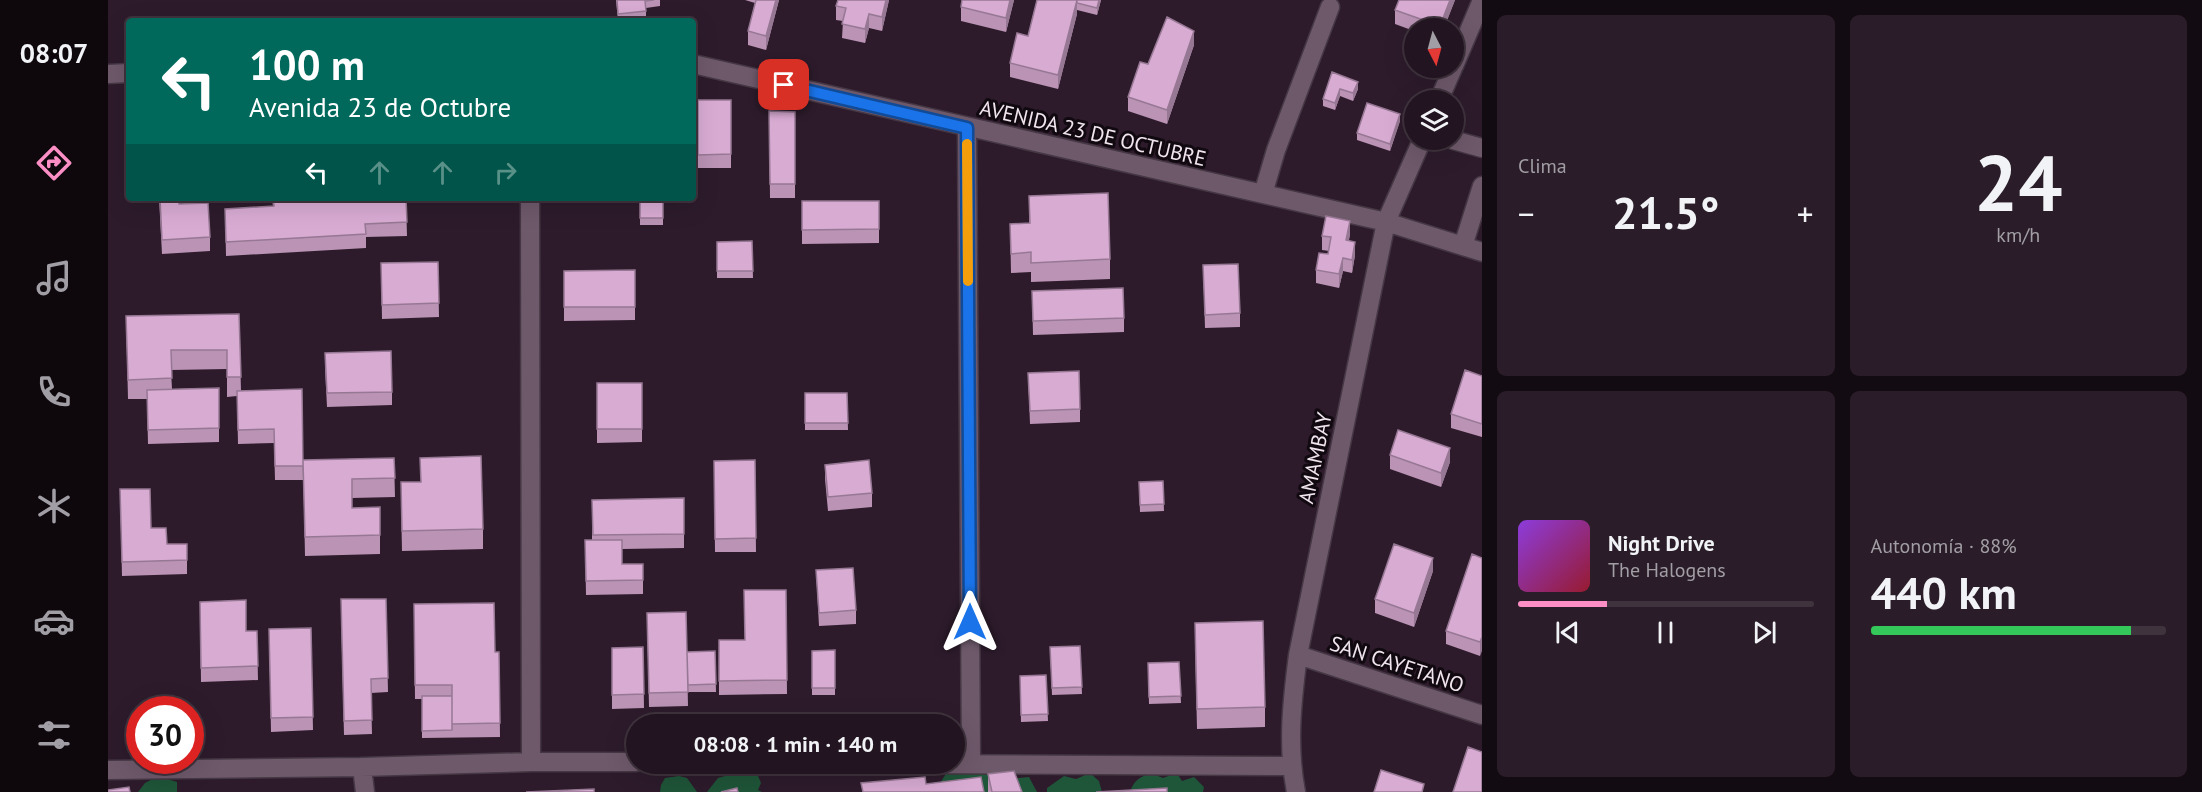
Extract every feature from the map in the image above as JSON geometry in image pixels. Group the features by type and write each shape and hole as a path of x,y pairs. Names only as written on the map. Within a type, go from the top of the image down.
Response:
{"street":[{"path":"1464,42 1482,0"},
{"path":"1263,194 1275,150 1330,7"},
{"name":"AVENIDA 23 DE OCTUBRE","path":"696,65 1386,222 1482,252"},
{"path":"108,74 126,73"},
{"path":"967,128 971,764"},
{"path":"1464,143 1482,148"},
{"name":"AMAMBAY","path":"1296,792 1291,766 1291,710 1298,655 1386,222 1418,150"},
{"path":"1463,246 1482,186"},
{"path":"530,201 531,762"},
{"name":"SAN CAYETANO","path":"1298,655 1482,716"},
{"path":"108,770 626,762"},
{"path":"965,764 1291,766"},
{"path":"362,767 365,792"}],"green space":[{"path":"984,761 1010,779 1029,777 1037,792 939,792 937,788 946,774 965,774 965,763"},
{"path":"1090,773 1099,781 1102,792 1047,792 1047,788 1064,776 1076,779"},
{"path":"726,774 757,774 761,783 758,790 762,792 707,792 718,778"},
{"path":"1153,774 1163,778 1178,775 1182,781 1194,777 1204,787 1203,792 1130,792 1139,779"},
{"path":"158,776 177,782 177,792 138,792 145,783"},
{"path":"679,776 687,778 697,792 660,792 665,778"}],"building":[{"path":"617,0 654,0 645,1 646,11 618,14"},
{"path":"756,0 776,0 766,36 748,31"},
{"path":"838,0 886,0 882,17 869,14 865,29 842,24 846,8 836,6"},
{"path":"962,0 1010,0 1006,18 961,7"},
{"path":"1037,0 1077,0 1058,75 1010,63 1017,33 1028,36"},
{"path":"1077,0 1099,0 1097,8 1077,3"},
{"path":"1399,0 1450,0 1443,18 1418,18 1395,10"},
{"path":"1167,17 1194,31 1167,110 1128,97 1140,62 1148,64"},
{"path":"1332,72 1358,82 1353,93 1340,89 1335,103 1323,99"},
{"path":"698,100 731,100 731,154 698,155"},
{"path":"1367,103 1400,114 1390,144 1357,133"},
{"path":"769,111 795,112 795,184 770,184"},
{"path":"1108,193 1110,259 1031,263 1031,252 1011,254 1010,224 1030,223 1029,196"},
{"path":"160,201 179,201 179,204 208,203 210,237 162,240"},
{"path":"273,201 406,201 407,222 365,224 366,234 226,242 225,209 274,206"},
{"path":"640,201 663,201 663,218 640,218"},
{"path":"802,201 879,201 879,229 802,230"},
{"path":"1326,216 1350,221 1346,240 1355,242 1352,260 1343,258 1339,274 1316,270 1319,253 1328,254 1331,237 1322,236"},
{"path":"752,241 753,271 717,271 717,242"},
{"path":"438,262 439,303 382,305 381,263"},
{"path":"1238,264 1240,313 1205,315 1203,265"},
{"path":"635,270 635,307 564,307 564,271"},
{"path":"1123,288 1124,318 1033,321 1032,291"},
{"path":"239,314 241,377 227,377 227,350 171,350 172,378 128,380 126,316"},
{"path":"391,351 392,392 327,393 325,353"},
{"path":"1465,370 1482,376 1482,424 1451,414"},
{"path":"1079,371 1080,409 1030,411 1028,373"},
{"path":"597,383 642,383 642,429 597,429"},
{"path":"219,388 219,428 148,430 147,390"},
{"path":"302,389 303,466 275,466 274,429 238,430 237,391"},
{"path":"805,393 847,393 848,423 805,423"},
{"path":"1398,430 1450,448 1441,473 1390,455"},
{"path":"481,456 483,529 402,531 401,482 421,482 420,458"},
{"path":"394,458 395,478 352,479 352,508 380,507 380,535 305,537 303,460"},
{"path":"755,460 756,538 715,539 714,461"},
{"path":"869,460 872,493 828,497 825,465"},
{"path":"1163,481 1164,504 1140,505 1139,482"},
{"path":"120,489 150,489 151,528 166,528 167,544 187,544 187,560 122,562"},
{"path":"684,498 684,534 593,535 592,500"},
{"path":"585,540 622,540 622,564 643,564 643,580 586,581"},
{"path":"1394,544 1433,558 1414,613 1375,599"},
{"path":"1472,554 1482,558 1482,637 1480,642 1446,631"},
{"path":"853,568 856,610 819,613 816,570"},
{"path":"744,590 786,590 787,680 719,681 719,640 745,640"},
{"path":"341,599 386,599 388,678 371,679 372,720 344,721"},
{"path":"246,600 246,631 257,631 258,666 201,668 200,602"},
{"path":"494,603 495,652 499,652 500,723 452,724 452,685 415,685 414,604"},
{"path":"686,612 688,692 649,693 647,613"},
{"path":"1263,621 1265,707 1197,709 1195,623"},
{"path":"311,628 313,717 271,718 269,629"},
{"path":"1080,646 1082,687 1052,688 1050,647"},
{"path":"643,647 644,694 612,695 612,648"},
{"path":"835,650 835,688 812,688 812,651"},
{"path":"715,651 716,684 688,685 687,652"},
{"path":"1179,662 1181,696 1149,697 1148,663"},
{"path":"1046,675 1048,714 1021,715 1020,676"},
{"path":"422,696 452,696 452,730 422,731"},
{"path":"1468,747 1482,752 1482,792 1453,792"},
{"path":"1381,770 1424,784 1422,792 1374,792"},
{"path":"1014,771 1022,792 992,792 988,774"},
{"path":"925,777 926,784 981,777 984,792 863,792 861,783"},
{"path":"129,787 130,792 108,792 108,790"},
{"path":"737,788 738,792 721,792"},
{"path":"1167,788 1167,792 1096,792"},
{"path":"594,789 594,792 526,792"}],"slow traffic":[{"path":"967,144 968,281"}],"route":[{"path":"784,85 967,128 970,622"}]}
